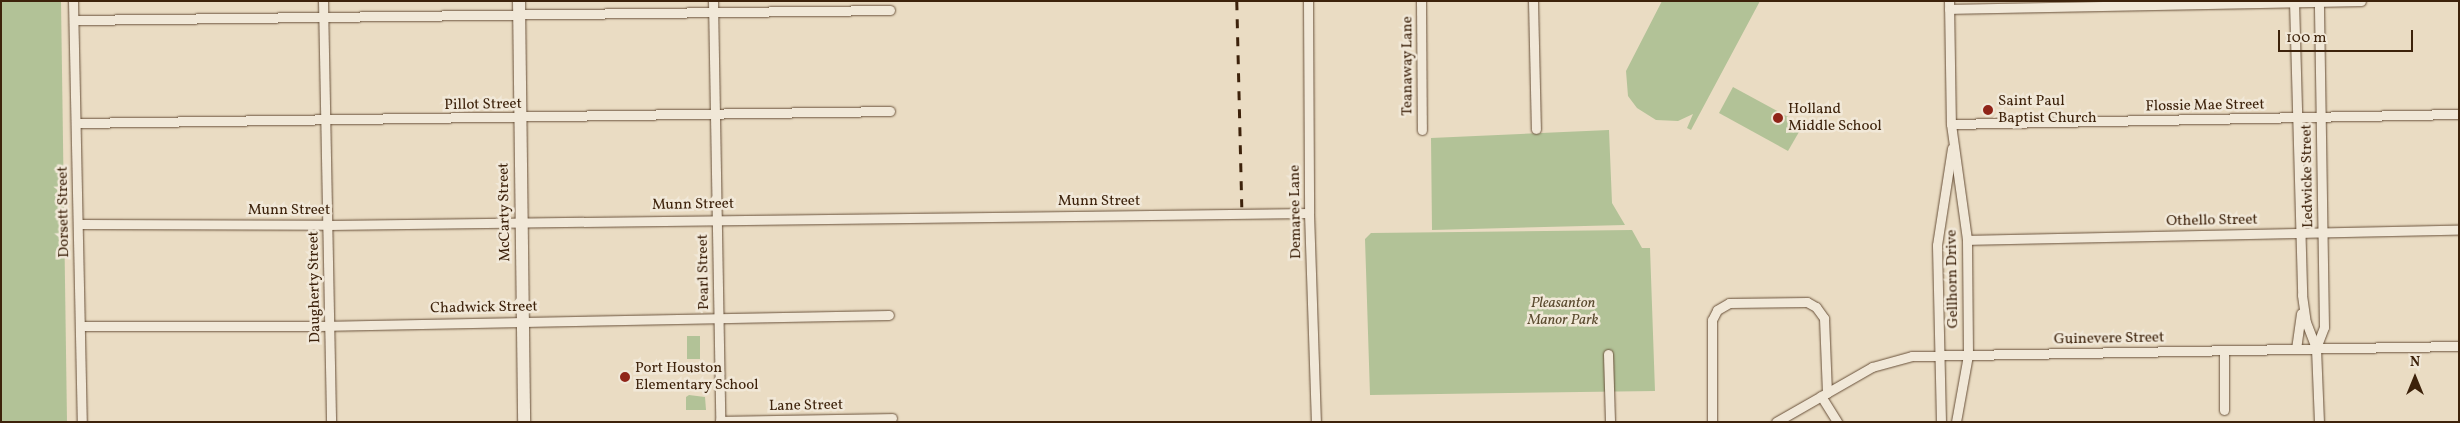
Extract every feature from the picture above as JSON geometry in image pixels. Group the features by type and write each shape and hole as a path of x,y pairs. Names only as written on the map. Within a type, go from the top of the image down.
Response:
{"main road":[{"name":"McCarty Street","path":"519,1 524,422"}],"street":[{"name":"Dorsett Street","path":"73,1 82,422"},
{"name":"Daugherty Street","path":"323,1 332,422"},
{"name":"Pearl Street","path":"713,1 720,421"},
{"name":"Demaree Lane","path":"1308,1 1309,213 1316,422"},
{"name":"Teanaway Lane","path":"1421,1 1422,130"},
{"path":"1533,1 1536,130"},
{"path":"1949,5 2361,1"},
{"name":"Ledwicke Street","path":"2294,2 2302,295 2306,322 2316,348 2319,422"},
{"name":"Ledwicke Street","path":"2316,348 2324,326 2319,2"},
{"name":"Gellhorn Drive","path":"1949,5 1951,124 1967,240 1968,355 1956,422"},
{"path":"74,20 890,10"},
{"name":"Pillot Street","path":"76,123 520,119 890,111"},
{"name":"Flossie Mae Street","path":"1951,124 2459,114"},
{"name":"Gellhorn Drive","path":"1941,422 1937,245 1953,136"},
{"name":"Munn Street","path":"78,224 328,225 521,220 1309,213"},
{"name":"Othello Street","path":"1967,240 2459,230"},
{"name":"Ledwicke Street","path":"2296,349 2302,295"},
{"path":"1712,422 1712,320 1721,306 1729,303 1807,302 1819,309 1824,318 1824,394 1837,422"},
{"name":"Chadwick Street","path":"80,326 329,326 523,320 889,315"},
{"name":"Guinevere Street","path":"1776,422 1884,362 1912,356 2459,346"},
{"path":"2224,351 2224,410"},
{"path":"1608,354 1610,422"},
{"name":"Lane Street","path":"720,421 892,418"}],"green space":[{"path":"1,1 61,1 67,422 1,422"},
{"path":"1662,1 1760,1 1691,130 1687,128 1693,114 1678,121 1656,120 1637,108 1628,96 1626,71"},
{"path":"1733,87 1803,125 1788,151 1719,113"},
{"path":"1609,130 1612,203 1625,225 1432,230 1431,138"},
{"name":"Pleasanton Manor Park","path":"1632,230 1642,248 1650,248 1655,391 1370,395 1365,239 1371,233"},
{"path":"687,336 700,336 700,359 687,359"},
{"path":"689,395 705,397 706,410 686,410 686,397"}],"railway":[{"path":"1237,1 1242,207"}],"place":[{"name":"Saint Paul Baptist Church","path":"1988,110"},
{"name":"Holland Middle School","path":"1778,118"},
{"name":"Port Houston Elementary School","path":"625,377"}]}
